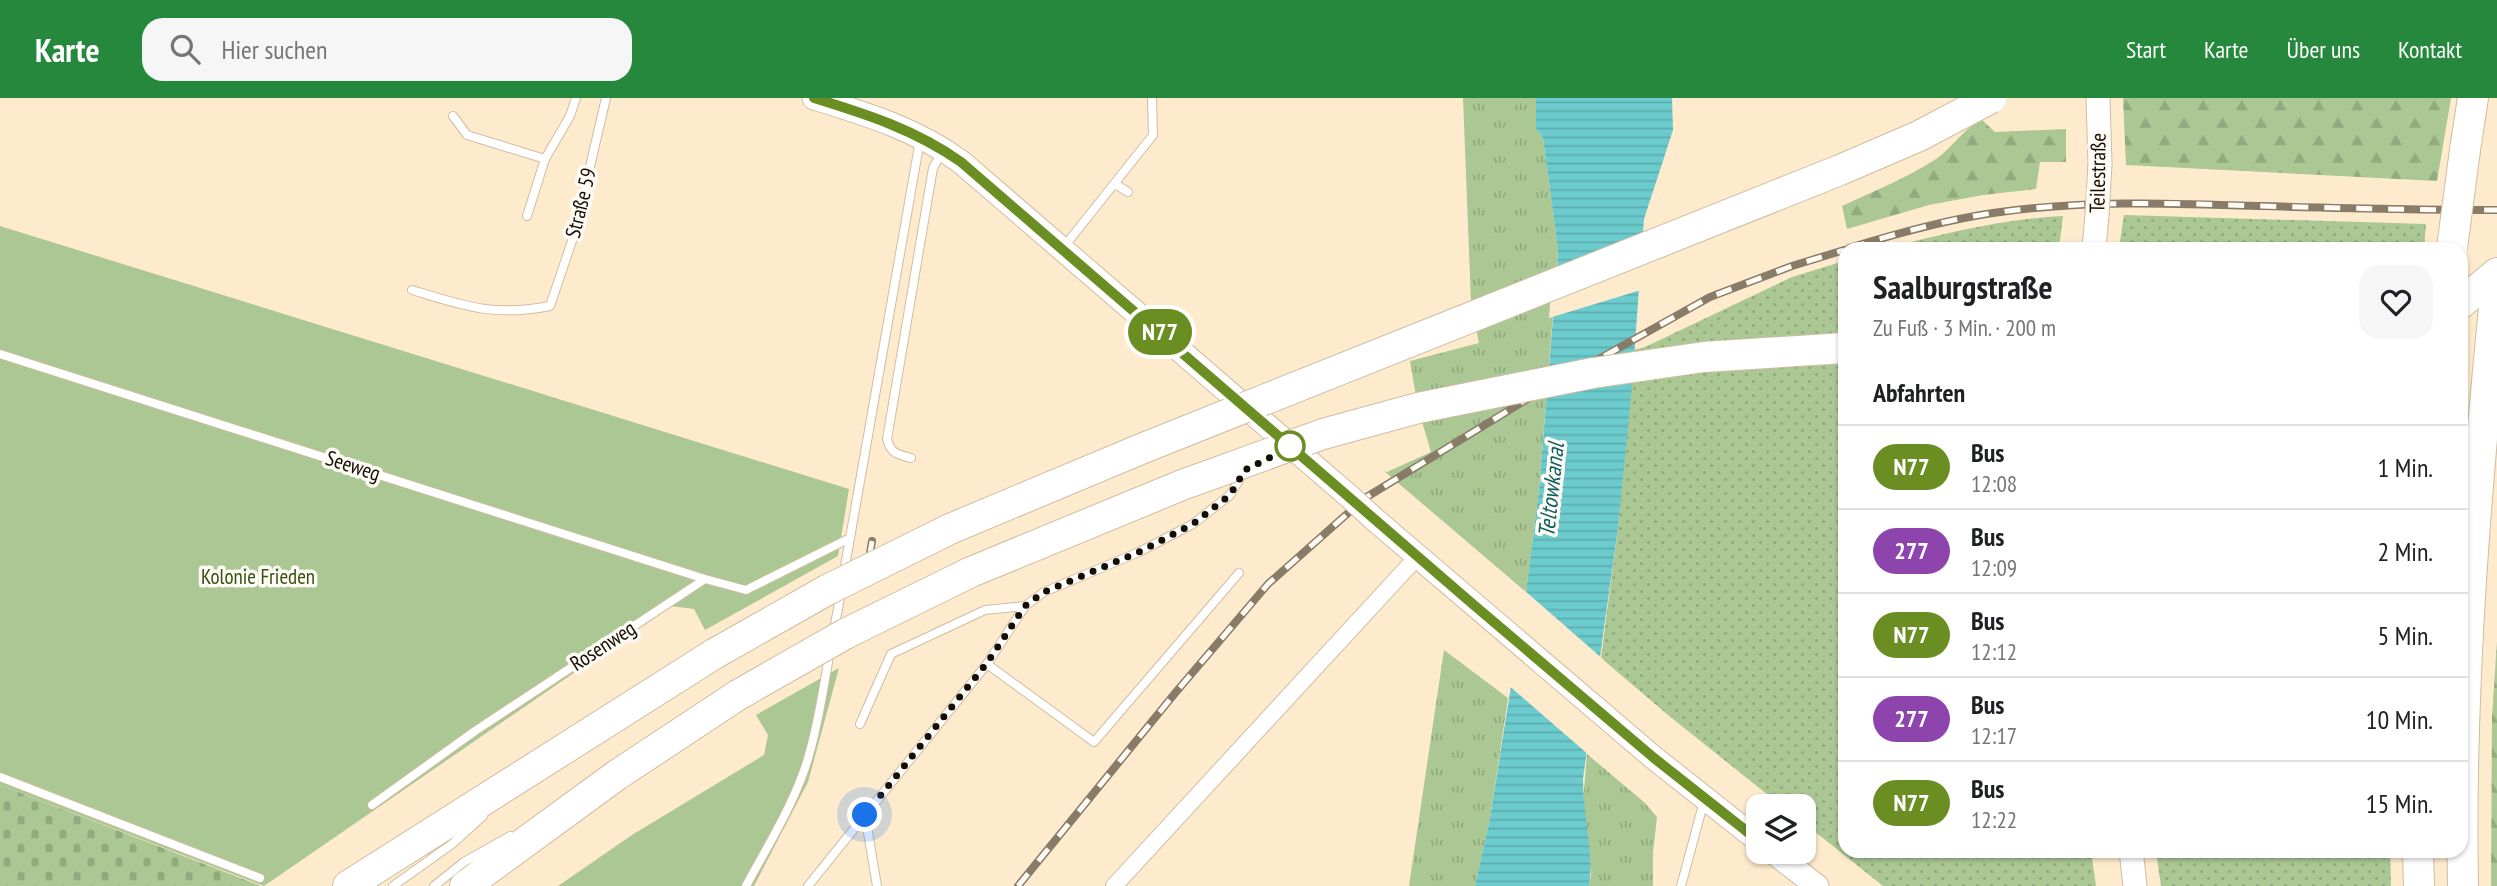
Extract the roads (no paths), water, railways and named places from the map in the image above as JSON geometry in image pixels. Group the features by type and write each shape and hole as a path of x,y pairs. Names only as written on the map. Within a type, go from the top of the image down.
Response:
{"highway":[{"path":"348,886 714,654 827,590 950,529 1141,449 1840,170 1919,136 1991,98"},
{"path":"2453,242 2473,98"},
{"path":"2468,298 2497,275"},
{"path":"2468,619 2476,482 2497,275"},
{"path":"466,886 617,775 738,695 845,634 971,572 1169,490 1322,434 1418,408 1593,373 1704,356 1838,348"},
{"path":"2418,858 2419,886"},
{"path":"2463,858 2463,886"}],"street":[{"path":"814,98 881,119 921,136 944,149 989,184 1475,606 1654,758 1746,831"},
{"name":"Teilestraße","path":"2095,242 2100,164 2098,98"},
{"path":"1114,886 1418,556"},
{"path":"2131,858 2135,885"},
{"path":"1789,864 1817,886"}],"lane":[{"path":"527,216 545,159 570,116 576,98"},
{"name":"Straße 59","path":"412,290 481,310 512,311 550,306 574,235 606,98"},
{"path":"1063,248 1153,135 1152,98"},
{"path":"453,116 467,135 545,159"},
{"path":"746,886 809,758 921,136"},
{"path":"911,458 894,454 887,439 933,168 944,149"},
{"path":"1115,184 1128,192"},
{"name":"Seeweg","path":"0,354 705,579"},
{"path":"808,886 987,663 1025,606 1044,592 1139,552 1193,524 1230,495 1245,470 1294,449"},
{"path":"705,579 746,590 850,538"},
{"path":"987,663 1094,742 1239,573"},
{"name":"Rosenweg","path":"372,805 475,730 705,579"},
{"path":"860,724 891,653 985,610 1025,606"},
{"path":"500,801 548,758"},
{"path":"546,815 617,775"},
{"path":"0,777 260,878"},
{"path":"1681,886 1704,799"},
{"path":"393,886 452,844 490,810"},
{"path":"865,815 877,886"},
{"path":"434,886 464,862 523,829"}],"water":[{"name":"Teltowkanal","path":"1536,98 1672,98 1673,130 1644,219 1618,528 1583,779 1590,860 1589,886 1475,886 1490,818 1526,592 1539,490 1557,268 1558,249 1543,138 1536,129"}],"railway":[{"path":"1870,242 1956,219 2026,209 2092,204 2497,210"},
{"path":"1018,886 1268,584 1365,498 1529,398 1710,297 1838,252"},
{"path":"870,553 872,541"}],"park label":[{"name":"Kolonie Frieden","path":"258,577"}]}
